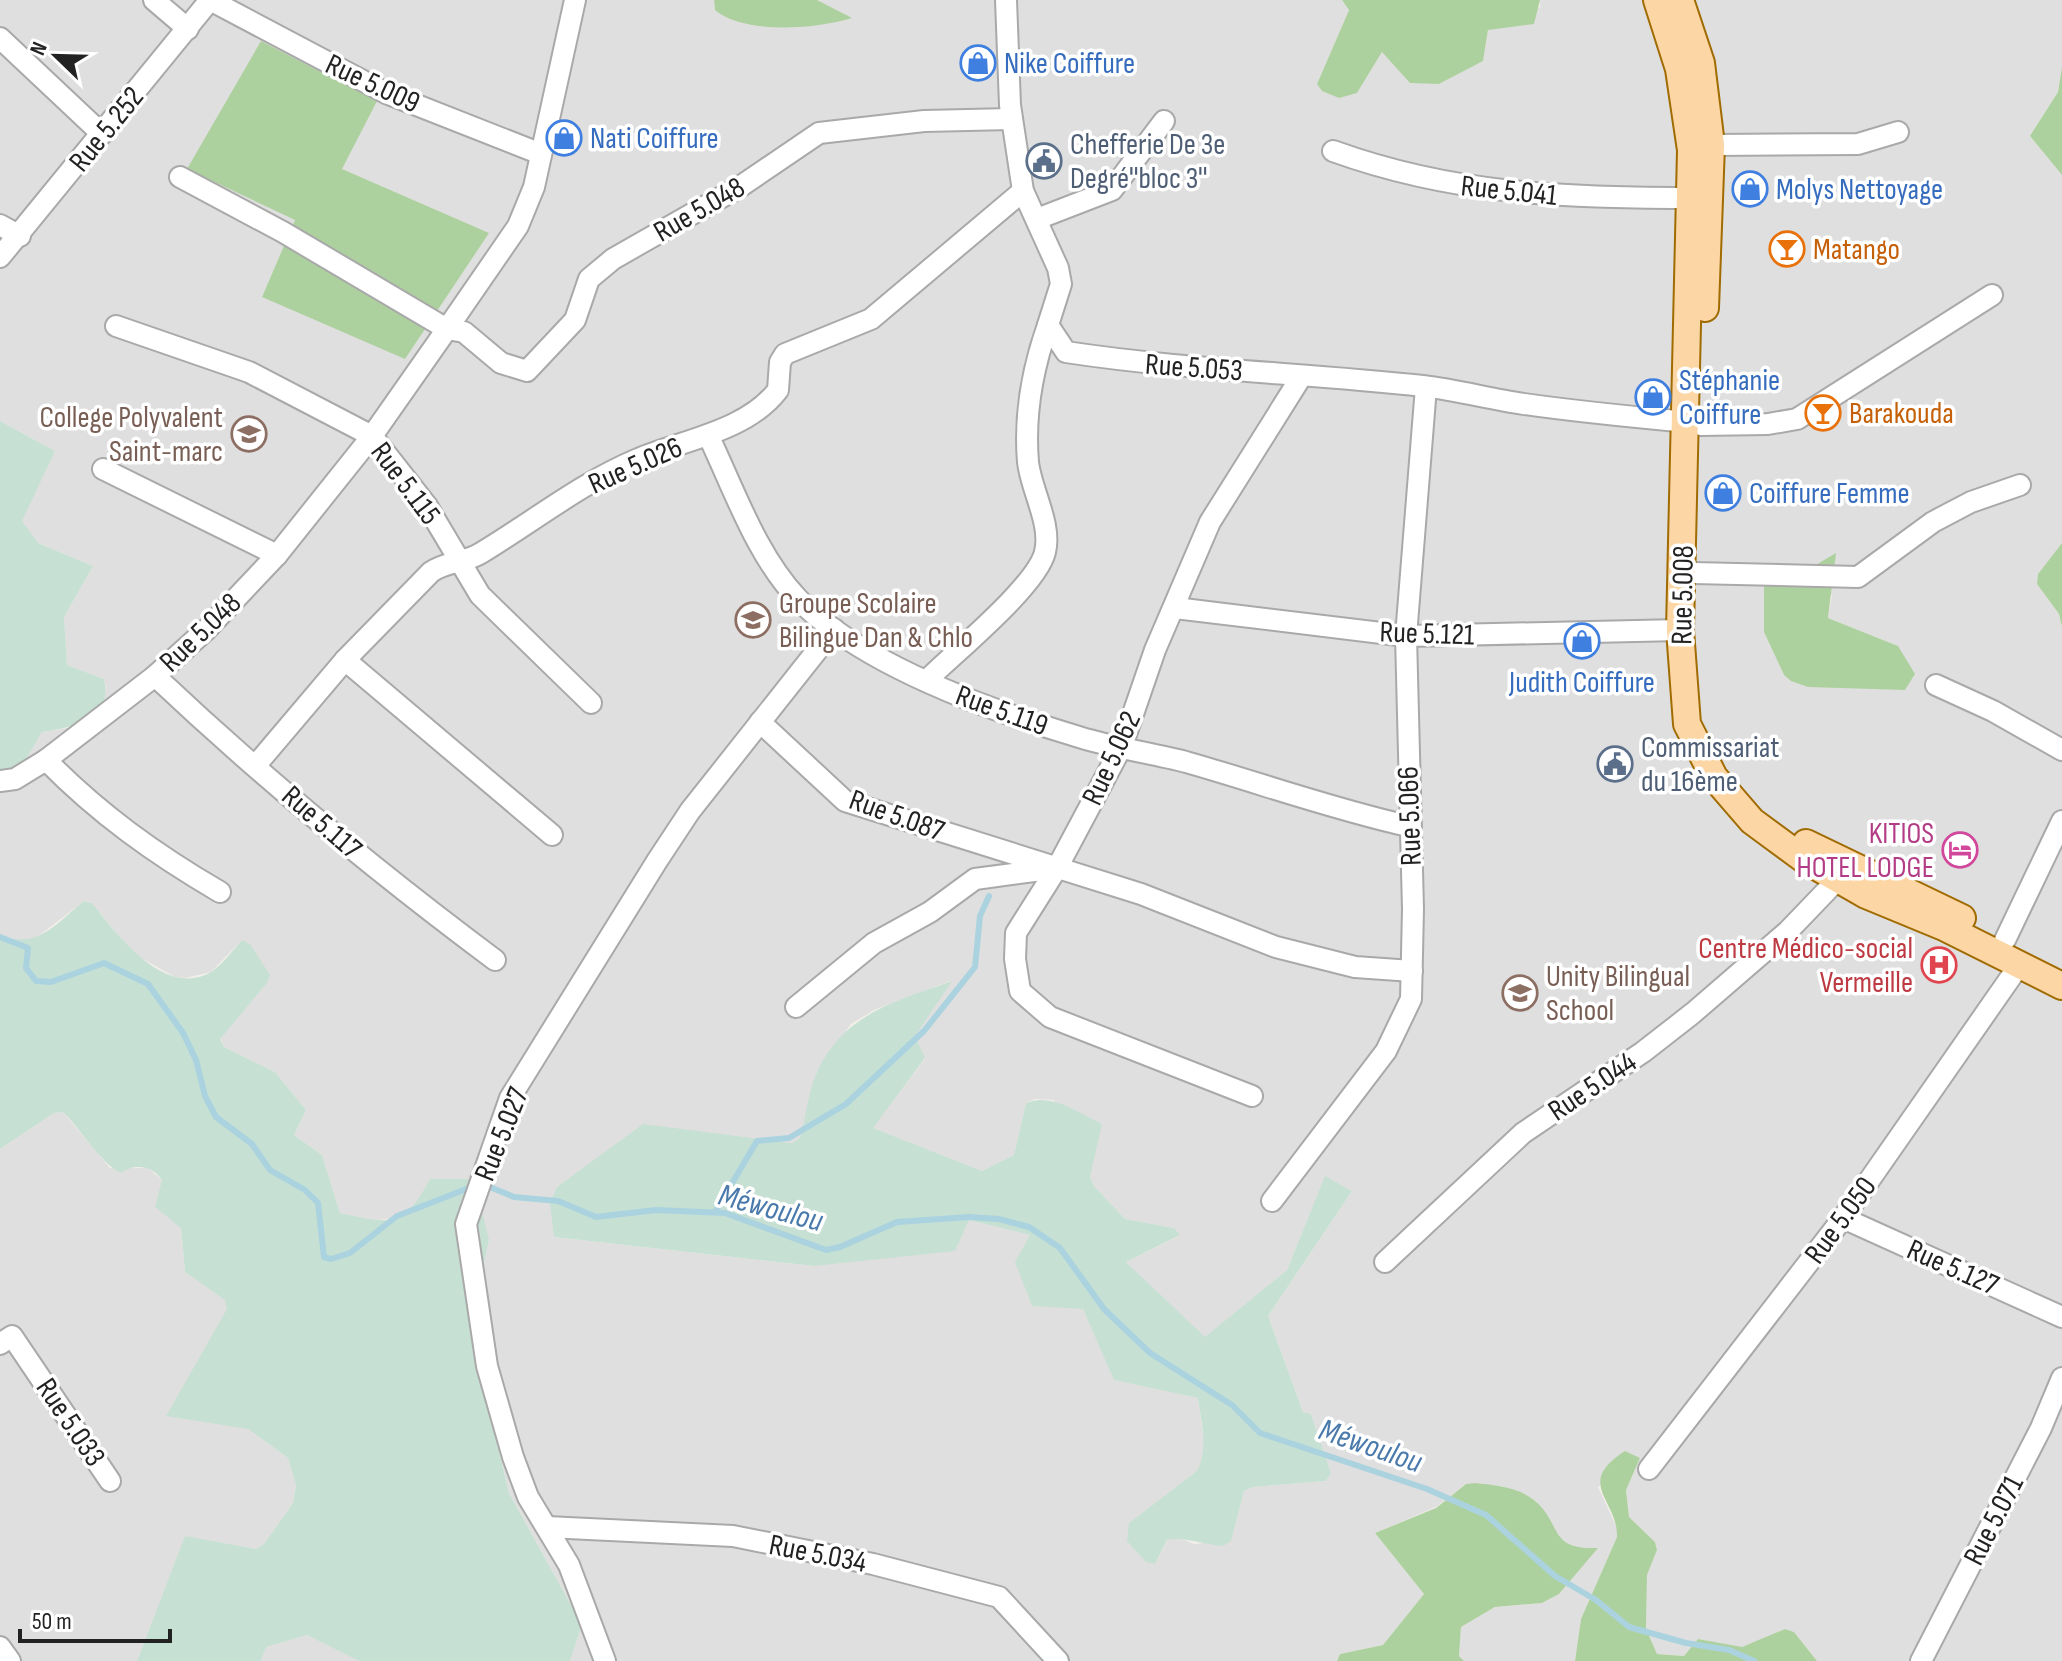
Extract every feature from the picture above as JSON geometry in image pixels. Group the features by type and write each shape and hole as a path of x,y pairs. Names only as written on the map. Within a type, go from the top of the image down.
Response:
{"main road":[{"name":"Rue 5.008","path":"1657,0 1679,69 1691,150 1693,681 1699,719 1710,747 1739,789 1758,808 1814,848 2062,969"},
{"name":"Rue 5.008","path":"1680,0 1701,63 1711,145 1680,630 1687,724 1707,766 1752,821 1837,880 2062,986"}],"street":[{"path":"154,0 188,29"},
{"name":"Rue 5.252","path":"0,257 210,0"},
{"name":"Rue 5.009","path":"210,0 386,93 541,154"},
{"name":"Rue 5.048","path":"8,780 46,760 155,676 207,629 277,555 372,436 518,226 534,187 575,0"},
{"path":"926,681 1022,588 1045,553 1047,540 1028,463 1031,379 1061,284 1058,268 1023,191 1011,119 1006,0"},
{"path":"0,38 102,134"},
{"name":"Rue 5.048","path":"180,177 283,232 447,329 464,332 501,363 527,371 575,320 589,279 613,259 741,186 819,133 924,121 1011,119"},
{"path":"1037,219 1112,190 1164,121"},
{"path":"1711,145 1858,144 1898,132"},
{"name":"Rue 5.041","path":"1333,151 1371,165 1465,188 1597,198 1689,198"},
{"name":"Rue 5.026","path":"256,765 345,660 431,572 446,562 478,555 601,477 708,435 769,402 778,390 780,362 785,354 871,319 1023,191"},
{"path":"0,225 20,236"},
{"name":"Rue 5.053","path":"1048,325 1066,352 1138,363 1207,365 1301,377 1426,387 1581,412 1694,423 1768,424 1797,419 1992,295"},
{"name":"Rue 5.115","path":"116,326 249,372 372,436 427,506 480,595 591,703"},
{"name":"Rue 5.062","path":"1057,868 1122,746 1155,650 1210,522 1301,377"},
{"name":"Rue 5.066","path":"1272,1201 1386,1051 1411,999 1413,909 1408,826 1406,636 1426,387"},
{"name":"Rue 5.119","path":"708,435 775,572 808,608 834,629 926,681 1051,728 1343,811 1408,826"},
{"path":"103,469 277,555"},
{"path":"1693,573 1858,577 1933,522 1971,502 2020,485"},
{"name":"Rue 5.121","path":"1175,608 1406,636 1680,630"},
{"name":"Rue 5.027","path":"605,1661 569,1565 528,1497 513,1457 487,1366 466,1224 510,1098 657,861 760,722 834,629"},
{"path":"345,660 552,835"},
{"name":"Rue 5.117","path":"155,676 410,897 495,960"},
{"path":"1936,685 1993,711 2062,750"},
{"name":"Rue 5.087","path":"760,722 845,801 1141,894 1276,947 1355,967 1412,971"},
{"path":"46,760 78,793 138,841 220,892"},
{"path":"2005,940 2062,821"},
{"path":"796,1007 874,943 930,912 975,879 1057,868"},
{"path":"1057,868 1016,933 1015,959 1020,991 1050,1017 1252,1096"},
{"name":"Rue 5.044","path":"1385,1262 1523,1133 1643,1052 1693,1013 1788,931 1837,880"},
{"name":"Rue 5.050","path":"1649,1469 1843,1218 2020,964"},
{"name":"Rue 5.127","path":"1843,1218 2062,1317"},
{"name":"Rue 5.033","path":"0,1344 12,1336 110,1481"},
{"name":"Rue 5.071","path":"1921,1661 2041,1428 2062,1378"},
{"name":"Rue 5.034","path":"547,1527 733,1536 929,1578 999,1597 1058,1661"},
{"path":"0,1647 10,1661"}],"shaded area":[{"path":"0,0 714,0 715,10 851,18 817,0 1342,0 1349,10 1317,84 1357,93 1382,52 1439,84 1483,61 1488,30 1540,7 1540,0 2062,0 2062,67 2058,92 2030,136 2062,175 2062,543 2038,574 2037,584 2059,614 2062,628 2062,1661 1817,1661 1794,1632 1785,1629 1742,1648 1698,1639 1684,1656 1657,1654 1646,1629 1647,1575 1657,1550 1655,1542 1629,1517 1626,1490 1640,1458 1598,1487 1617,1528 1617,1537 1581,1619 1575,1661 1464,1661 1459,1656 1461,1627 1495,1607 1542,1603 1559,1594 1597,1548 1580,1549 1560,1540 1536,1501 1527,1496 1502,1486 1466,1484 1436,1507 1375,1533 1424,1594 1383,1645 1340,1654 1337,1661 570,1661 582,1625 509,1493 470,1330 489,1240 430,1179 414,1209 403,1218 376,1220 340,1213 322,1155 294,1135 306,1110 275,1072 224,1047 220,1038 267,983 241,941 211,972 185,978 175,977 134,954 92,903 84,901 36,938 19,942 0,936 0,794 15,779 42,732 80,726 103,702 106,688 104,679 67,665 64,617 93,566 38,543 21,521 55,451 0,421","holes":["341,169 488,233 262,297 295,220","1832,595 1828,618 1898,646 1784,675 1764,632","950,981 914,1036 925,1059 872,1128 982,1171 1014,1155 1026,1103 1035,1099 1054,1100 1094,1186 1125,1219 1174,1228 1179,1236 1126,1262 1205,1338 1287,1270 1325,1177 1352,1191 1268,1316 1303,1412 1311,1414 1331,1473 1326,1481 1253,1487 1244,1491 1231,1540 1194,1544 1177,1537 1168,1539 1155,1564 1129,1523 1198,1471 1205,1451 1198,1398 1115,1380 1083,1309 1031,1235 969,1220 814,1266 554,1237 775,1141 792,1143 800,1138 817,1072 851,1024 874,1010"]},
{"path":"63,1112 110,1168 148,1168 162,1180 181,1228 185,1272 226,1300 248,1429 288,1458 296,1485 293,1503 264,1544 256,1549 185,1537 137,1661 0,1661 0,1149 54,1113"},
{"path":"307,1635 359,1661 261,1661 266,1647"}],"green space":[{"path":"714,0 817,0 852,18 801,27 762,26 728,18 715,10"},
{"path":"1342,0 1540,0 1534,24 1488,30 1483,61 1439,84 1410,83 1382,52 1357,93 1339,98 1322,91 1317,84 1349,10"},
{"path":"261,41 377,101 342,169 489,233 405,359 262,297 295,220 187,169"},
{"path":"2062,67 2062,175 2030,136 2058,92"},
{"path":"0,421 55,451 22,521 38,543 93,566 64,617 67,665 104,679 105,693 103,704 88,719 66,728 42,732 15,779 0,794"},
{"path":"2062,543 2062,627 2059,614 2037,584 2038,574"},
{"path":"1836,553 1828,618 1898,646 1915,674 1905,690 1808,687 1784,675 1764,632 1764,576 1797,576"},
{"path":"84,901 92,903 143,959 176,977 193,978 211,972 242,940 250,944 270,975 267,983 220,1039 224,1047 275,1072 306,1110 294,1135 322,1155 340,1213 395,1219 412,1207 430,1179 474,1179 489,1240 470,1330 509,1493 582,1625 570,1661 359,1661 307,1635 266,1647 261,1661 137,1661 185,1536 256,1549 264,1544 293,1503 296,1485 288,1458 248,1429 166,1416 227,1309 225,1300 185,1272 181,1228 155,1207 162,1180 158,1175 143,1168 132,1168 121,1173 113,1168 63,1112 54,1113 0,1149 0,936 14,939 36,937 55,926"},
{"path":"952,981 915,1036 925,1058 873,1128 982,1171 1014,1155 1026,1103 1036,1100 1055,1102 1102,1124 1090,1177 1094,1186 1125,1219 1174,1228 1180,1235 1126,1262 1205,1337 1287,1270 1325,1176 1352,1191 1268,1316 1303,1412 1311,1414 1331,1473 1326,1481 1253,1487 1244,1491 1231,1541 1223,1546 1167,1540 1155,1564 1146,1562 1127,1541 1129,1523 1197,1471 1203,1453 1198,1398 1114,1380 1083,1309 1032,1306 1015,1262 1030,1235 969,1220 955,1251 814,1266 554,1237 550,1203 557,1187 643,1124 792,1143 800,1138 817,1072 842,1036 857,1023 892,1003"},
{"path":"1625,1451 1640,1458 1626,1490 1629,1517 1655,1542 1657,1550 1647,1575 1646,1629 1657,1654 1684,1656 1698,1639 1742,1647 1785,1629 1794,1632 1817,1661 1575,1661 1581,1619 1617,1537 1612,1512 1602,1492 1602,1473"},
{"path":"1466,1484 1521,1492 1543,1509 1563,1540 1571,1545 1598,1548 1559,1594 1542,1603 1495,1607 1461,1627 1459,1656 1464,1661 1337,1661 1340,1654 1383,1645 1424,1594 1375,1533 1436,1508"}],"waterway":[{"path":"715,1212 757,1141 789,1138 846,1104 924,1031 975,967 980,916 989,896"},
{"name":"Méwoulou","path":"0,937 28,948 26,968 36,981 51,982 104,963 148,984 183,1033 196,1060 205,1096 216,1117 252,1144 270,1170 305,1190 318,1203 324,1257 331,1259 350,1253 397,1216 474,1186"},
{"name":"Méwoulou","path":"485,1185 514,1197 558,1201 596,1217 656,1210 725,1213 826,1250 897,1222 969,1217 999,1219 1029,1227 1060,1248 1104,1309 1150,1353 1232,1405 1260,1433 1427,1489 1486,1515 1555,1576 1596,1600 1629,1627 1686,1643 1729,1650 1754,1661"}],"place":[{"name":"Nike Coiffure","path":"978,63"},
{"name":"Nati Coiffure","path":"564,138"},
{"name":"Chefferie De 3e Degré''bloc 3''","path":"1044,161"},
{"name":"Molys Nettoyage","path":"1750,189"},
{"name":"Matango","path":"1787,249"},
{"name":"Stéphanie Coiffure","path":"1653,397"},
{"name":"Barakouda","path":"1823,413"},
{"name":"College Polyvalent Saint-marc","path":"249,434"},
{"name":"Coiffure Femme","path":"1723,493"},
{"name":"Groupe Scolaire Bilingue Dan & Chlo","path":"753,620"},
{"name":"Judith Coiffure","path":"1582,641"},
{"name":"Commissariat du 16ème","path":"1615,764"},
{"name":"KITIOS HOTEL LODGE","path":"1960,850"},
{"name":"Centre Médico-social Vermeille","path":"1939,965"},
{"name":"Unity Bilingual School","path":"1520,993"}]}
